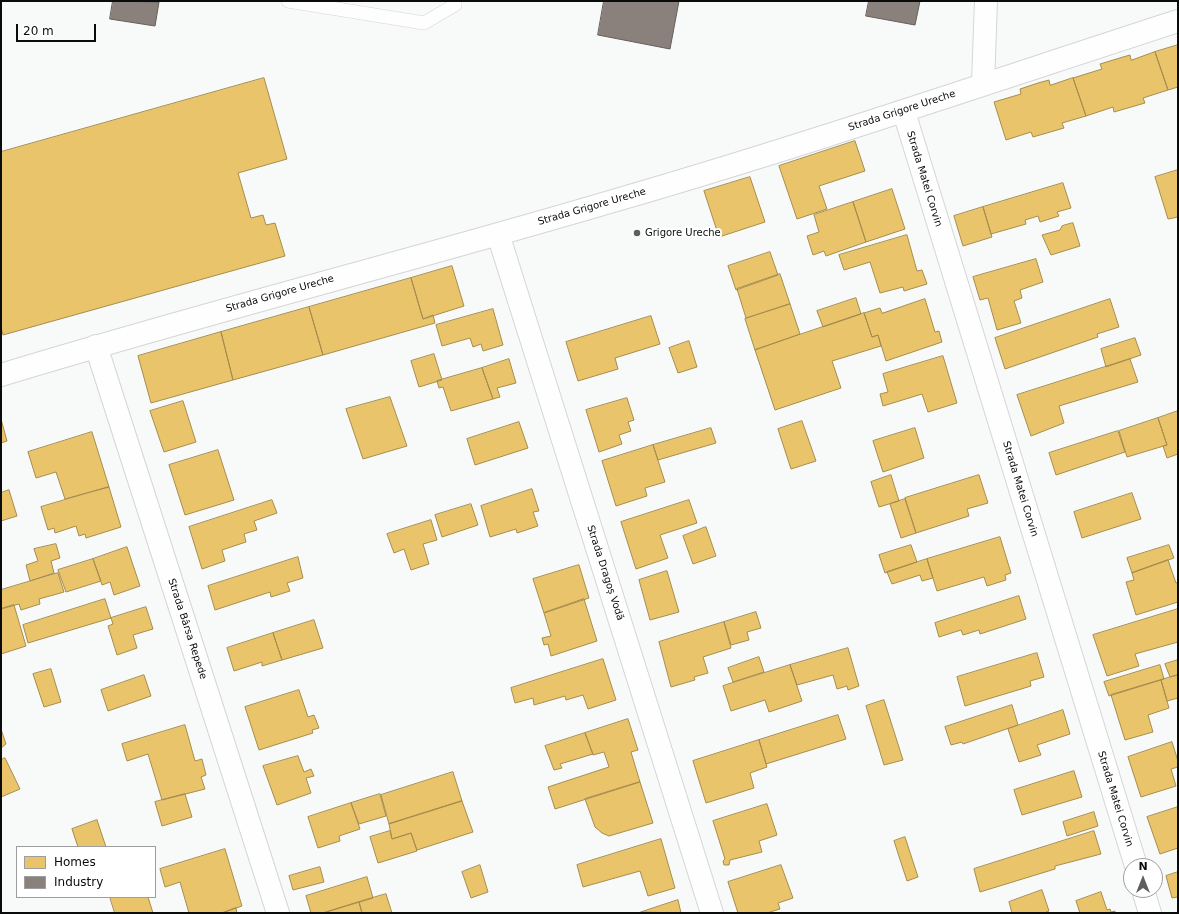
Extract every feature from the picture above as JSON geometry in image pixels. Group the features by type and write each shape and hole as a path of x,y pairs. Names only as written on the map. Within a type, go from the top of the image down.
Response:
{"street":[{"path":"983,84 986,1"},
{"name":"Strada Grigore Ureche","path":"1,375 96,346 614,201 904,112 983,84 1178,21"},
{"name":"Strada Matei Corvin","path":"904,112 1134,858"},
{"name":"Strada Dragoș Vodă","path":"498,234 712,913"},
{"name":"Strada Bârsa Repede","path":"96,346 278,913"},
{"path":"1145,898 1150,913"}],"lane":[{"path":"288,1 424,23 455,5 455,1"}],"building: Homes":[{"path":"1178,45 1178,87 1168,90 1155,52"},
{"path":"1155,52 1168,90 1143,98 1145,103 1114,112 1113,107 1086,116 1073,78 1102,69 1100,64 1130,55 1131,60"},
{"path":"264,78 287,159 238,173 251,218 263,215 266,225 275,223 285,256 3,335 1,327 1,152"},
{"path":"1073,78 1086,116 1062,123 1064,128 1033,137 1031,132 1006,140 994,102 1021,94 1020,89 1038,83 1049,80 1050,85"},
{"path":"855,141 865,171 819,186 827,209 797,219 779,166"},
{"path":"1178,170 1178,217 1168,219 1155,177"},
{"path":"750,177 765,222 719,237 704,191"},
{"path":"1063,183 1071,208 1057,212 1059,216 1040,222 1038,216 1025,220 1026,224 991,234 983,207"},
{"path":"892,189 905,229 866,242 853,202"},
{"path":"853,202 866,242 826,256 824,251 813,255 807,236 819,232 814,215"},
{"path":"983,207 992,237 963,246 954,216"},
{"path":"1073,223 1080,246 1051,255 1042,235 1060,230 1062,226"},
{"path":"907,235 917,271 922,270 927,284 904,291 903,287 880,293 870,262 844,270 839,255"},
{"path":"770,252 778,275 736,290 728,266"},
{"path":"1036,259 1043,282 1020,290 1022,298 1014,301 1021,323 997,330 988,298 980,300 973,277"},
{"path":"452,266 464,306 423,319 411,278"},
{"path":"780,274 790,304 746,318 737,289"},
{"path":"411,278 423,319 433,315 435,323 323,355 309,307"},
{"path":"856,298 861,314 823,327 817,311"},
{"path":"925,299 935,332 939,331 942,342 886,361 878,335 872,337 864,313 880,308 882,313"},
{"path":"1110,299 1119,327 1097,334 1098,337 1005,369 995,338"},
{"path":"790,304 800,334 755,350 745,319"},
{"path":"309,307 323,355 233,380 221,332"},
{"path":"493,309 503,345 483,351 481,344 473,347 470,338 442,346 436,325"},
{"path":"864,313 872,337 878,335 881,346 832,361 841,388 775,410 755,350"},
{"path":"651,316 660,344 615,358 618,369 578,381 566,342"},
{"path":"221,332 233,380 151,403 138,356"},
{"path":"1135,338 1141,355 1106,367 1101,349"},
{"path":"689,341 697,367 678,373 669,348"},
{"path":"434,354 442,380 419,387 411,361"},
{"path":"943,356 957,403 928,412 922,394 883,406 880,394 888,392 883,374"},
{"path":"509,359 516,383 497,388 500,397 493,399 482,368"},
{"path":"1130,359 1138,382 1059,406 1064,423 1031,436 1017,395"},
{"path":"482,368 493,399 451,411 443,387 439,388 437,381"},
{"path":"390,397 407,446 363,459 346,409"},
{"path":"627,398 634,420 628,422 631,431 619,435 622,444 599,452 586,410"},
{"path":"183,401 196,442 164,452 150,411"},
{"path":"1178,411 1178,454 1167,458 1163,446 1167,445 1158,418"},
{"path":"1158,418 1167,445 1127,457 1119,431"},
{"path":"1,419 7,441 1,443"},
{"path":"802,421 816,461 791,469 778,429"},
{"path":"519,422 528,448 475,465 467,439"},
{"path":"711,428 716,443 658,460 653,445"},
{"path":"915,428 924,458 883,472 873,441"},
{"path":"1118,431 1125,452 1056,475 1049,453"},
{"path":"92,432 109,487 65,499 56,472 36,478 28,452"},
{"path":"653,445 665,482 645,488 647,496 616,506 602,461"},
{"path":"218,450 234,500 185,515 169,465"},
{"path":"891,475 899,501 879,507 871,482"},
{"path":"979,475 988,503 967,509 969,516 916,533 905,498"},
{"path":"109,487 121,527 86,538 85,534 79,536 76,526 55,533 54,528 48,530 41,507"},
{"path":"532,489 539,511 533,512 538,526 517,533 516,529 490,537 481,506"},
{"path":"9,490 17,516 1,521 1,493"},
{"path":"1132,493 1141,519 1082,538 1074,512"},
{"path":"905,499 916,533 901,538 890,504"},
{"path":"272,500 277,513 254,521 257,530 244,534 246,542 222,550 225,561 202,569 189,527"},
{"path":"689,500 697,523 660,535 668,558 636,569 621,522"},
{"path":"471,504 478,525 442,537 435,515"},
{"path":"431,520 437,540 423,544 429,564 411,570 404,549 394,553 387,534"},
{"path":"706,527 716,556 693,564 683,536"},
{"path":"1000,537 1011,573 1005,575 1006,580 987,586 984,577 937,591 927,559"},
{"path":"56,544 60,558 51,561 54,573 30,581 26,565 38,561 34,549"},
{"path":"911,545 917,562 885,573 879,555"},
{"path":"1169,545 1174,558 1132,573 1127,558"},
{"path":"127,547 140,586 114,595 110,582 102,585 93,559"},
{"path":"298,557 303,578 287,583 290,591 271,597 270,592 215,610 208,586"},
{"path":"93,559 101,581 66,592 58,570"},
{"path":"927,559 933,578 922,581 920,575 892,584 887,572"},
{"path":"1168,560 1176,583 1178,582 1178,602 1136,615 1126,582 1134,580 1132,573"},
{"path":"579,565 589,598 544,613 533,579"},
{"path":"667,571 679,612 650,620 639,580"},
{"path":"58,573 64,592 39,599 40,604 21,610 19,604 1,609 1,590"},
{"path":"1019,596 1026,619 980,634 979,630 963,635 961,630 939,637 935,623"},
{"path":"105,599 111,618 28,643 23,625"},
{"path":"584,599 597,641 551,656 548,644 544,645 542,638 551,636 544,613"},
{"path":"14,605 26,646 1,654 1,609"},
{"path":"146,607 153,629 133,635 137,648 117,655 108,626 113,624 111,618"},
{"path":"1178,609 1178,642 1135,654 1139,666 1107,676 1093,635"},
{"path":"756,612 761,628 747,632 749,640 731,645 724,622"},
{"path":"314,620 323,648 282,660 273,633"},
{"path":"724,622 731,648 703,657 708,673 694,677 695,680 671,687 659,642"},
{"path":"273,633 282,660 262,666 262,662 234,671 227,648"},
{"path":"848,648 859,686 848,690 847,686 837,689 833,675 797,685 790,665"},
{"path":"1037,653 1044,677 1030,681 1031,686 965,706 957,677"},
{"path":"759,657 764,672 733,682 728,668"},
{"path":"603,659 616,700 588,709 583,695 566,700 565,696 534,705 533,698 515,703 511,688"},
{"path":"1178,660 1178,675 1170,677 1165,664"},
{"path":"790,665 802,701 769,712 765,700 731,711 723,686"},
{"path":"1160,665 1164,679 1109,696 1104,682"},
{"path":"51,669 61,702 44,707 33,674"},
{"path":"144,675 151,696 108,711 101,690"},
{"path":"1178,675 1178,698 1167,701 1161,680"},
{"path":"1161,680 1169,708 1148,715 1153,732 1125,740 1111,695"},
{"path":"299,690 308,717 314,715 319,728 312,730 313,733 259,750 245,707"},
{"path":"884,700 903,760 884,765 866,706"},
{"path":"1012,705 1018,725 963,744 962,742 951,745 945,727"},
{"path":"1063,710 1070,734 1037,745 1041,755 1019,762 1008,729"},
{"path":"838,715 846,739 766,764 759,740"},
{"path":"628,719 638,750 631,752 640,782 555,809 548,787 609,767 604,752 593,755 585,733"},
{"path":"185,725 195,761 202,759 206,775 201,777 205,789 162,800 148,754 127,761 122,744"},
{"path":"1,729 6,744 1,748"},
{"path":"585,733 593,754 560,764 562,768 554,770 545,746"},
{"path":"759,740 767,767 750,773 754,788 706,803 693,761"},
{"path":"1172,742 1178,761 1178,767 1171,769 1176,786 1141,797 1128,757"},
{"path":"298,756 304,772 311,769 314,776 306,778 311,793 277,805 263,766"},
{"path":"5,758 20,789 1,797 1,760"},
{"path":"1074,771 1082,797 1022,815 1014,790"},
{"path":"453,772 462,801 389,824 381,795"},
{"path":"640,782 653,823 609,836 602,833 595,827 585,799"},
{"path":"185,794 192,817 162,826 155,802"},
{"path":"380,794 386,816 359,824 351,803"},
{"path":"462,801 473,832 417,850 411,833 392,839 389,824"},
{"path":"351,803 360,829 339,836 340,841 318,848 308,817"},
{"path":"767,804 777,835 759,841 762,852 730,860 729,865 724,865 723,861 725,859 713,821"},
{"path":"1178,807 1178,848 1160,854 1147,817"},
{"path":"1094,812 1098,826 1067,836 1063,822"},
{"path":"97,820 106,846 78,846 72,829"},
{"path":"390,831 392,839 411,833 417,851 378,863 370,837"},
{"path":"1094,831 1101,854 1055,866 1055,869 980,892 974,869"},
{"path":"905,837 918,877 907,881 894,841"},
{"path":"661,839 675,888 648,896 640,871 583,887 577,865"},
{"path":"225,849 242,906 222,913 189,913 180,882 165,887 160,869"},
{"path":"480,865 488,892 471,898 462,872"},
{"path":"781,865 793,898 778,903 780,909 767,913 738,913 728,882"},
{"path":"320,867 324,882 293,890 289,876"},
{"path":"1178,872 1178,897 1172,898 1166,876"},
{"path":"367,877 373,898 323,913 311,913 306,896"},
{"path":"1042,890 1049,911 1044,913 1012,913 1009,902"},
{"path":"1101,892 1107,910 1110,909 1111,912 1115,911 1115,913 1080,913 1076,901"},
{"path":"386,894 392,913 362,913 359,902"},
{"path":"110,898 148,898 153,913 115,913"},
{"path":"678,900 681,913 641,912"},
{"path":"359,902 362,913 323,913"},
{"path":"236,908 237,913 222,913"}],"building: Industry":[{"path":"113,1 159,2 155,26 110,19"},
{"path":"604,1 679,1 670,49 598,35"},
{"path":"869,1 920,1 915,25 866,16"}],"place":[{"name":"Grigore Ureche","path":"637,233"}]}
